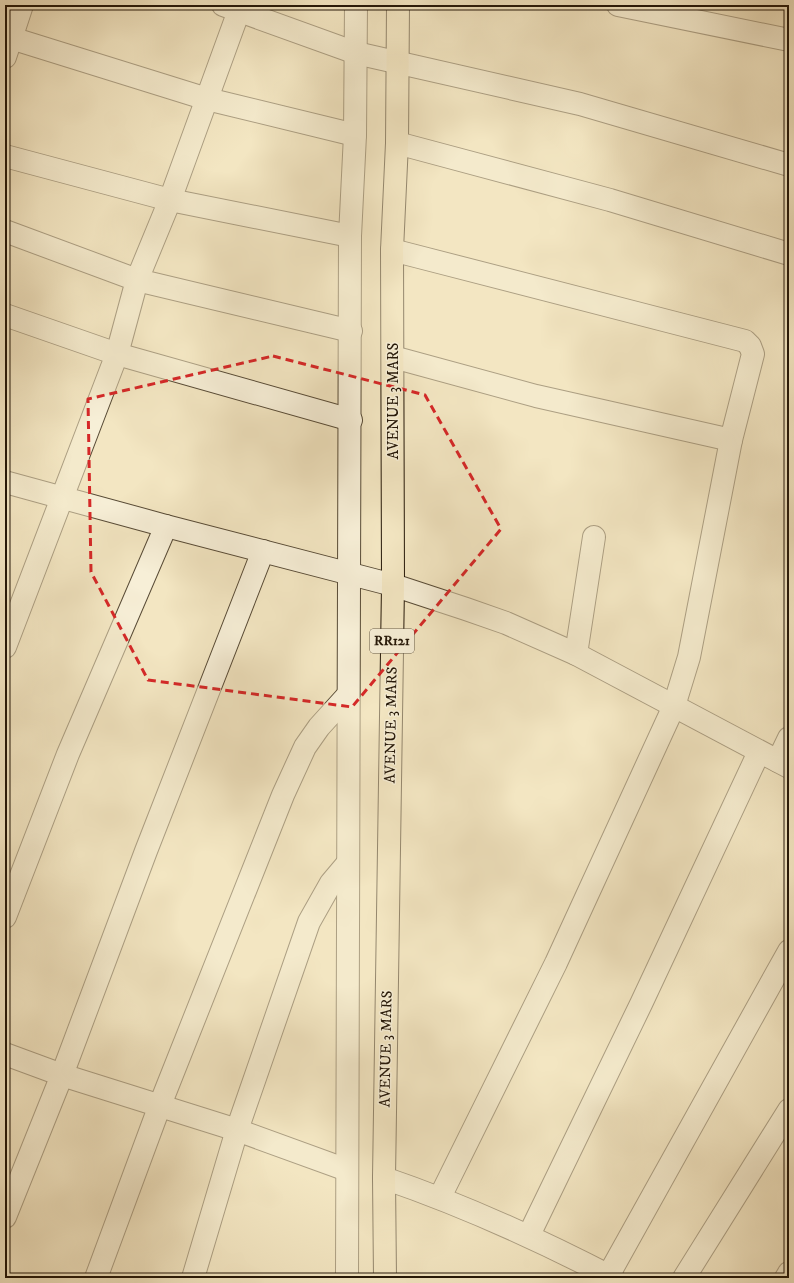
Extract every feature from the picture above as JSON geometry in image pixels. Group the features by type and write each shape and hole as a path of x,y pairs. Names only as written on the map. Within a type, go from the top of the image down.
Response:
{"main road":[{"name":"AVENUE 3 MARS","path":"385,1278 384,1178 393,585 392,250 397,143 398,5"}],"street":[{"path":"22,5 8,47 207,99 355,135"},
{"path":"348,1278 347,864 348,573 351,420 350,236 355,135 356,5"},
{"path":"618,5 789,40"},
{"path":"5,647 118,354 137,280 170,200 207,99 234,7 356,53 580,104 789,165"},
{"path":"397,143 610,200 789,254"},
{"path":"5,156 170,200 350,236"},
{"path":"5,231 137,280 351,331"},
{"path":"392,250 745,341 750,346 753,354 731,440 689,657 674,706 556,963 440,1197"},
{"path":"5,315 118,354 351,420"},
{"path":"393,357 536,396 731,440"},
{"path":"5,482 166,526 393,585 506,623 576,654 784,764 789,738"},
{"path":"5,917 68,754 166,526"},
{"path":"576,654 594,537"},
{"path":"5,1217 62,1075 148,844 262,551"},
{"path":"96,1278 160,1105 283,795 305,748 319,727 348,695"},
{"path":"529,1235 637,1011 759,752"},
{"path":"193,1278 237,1130 309,922 330,883 347,864"},
{"path":"384,1178 440,1197 529,1235 598,1274 789,951"},
{"path":"5,1054 62,1075 237,1130 347,1170"},
{"path":"684,1278 789,1110"},
{"path":"786,1278 789,1273"}],"highlighted area":[{"path":"273,356 425,395 501,529 352,707 148,680 91,572 88,399"}]}
